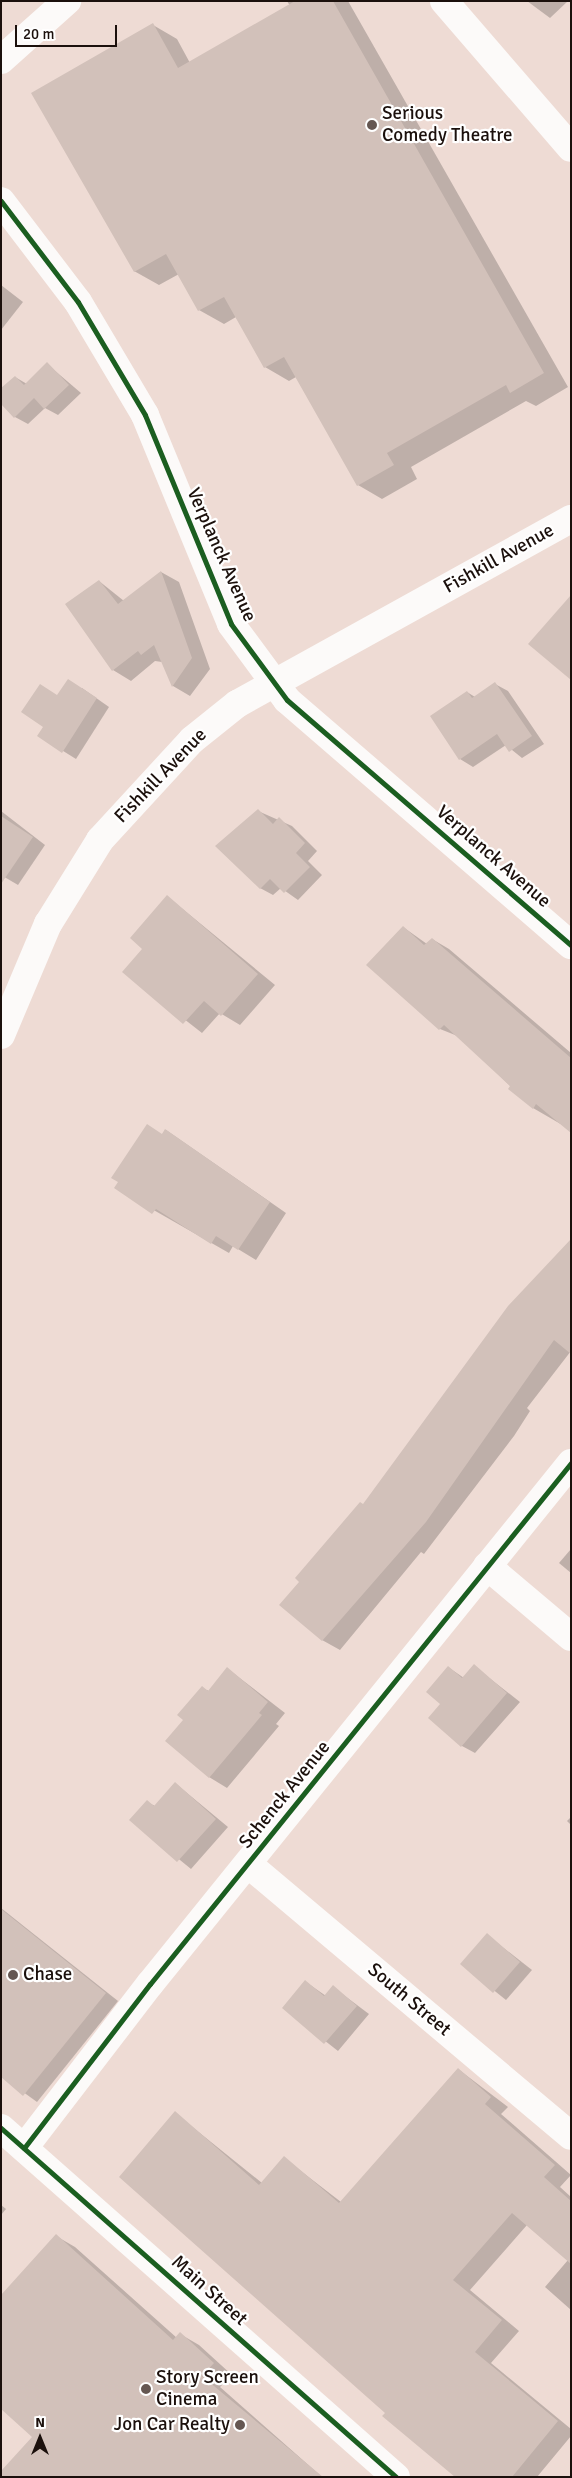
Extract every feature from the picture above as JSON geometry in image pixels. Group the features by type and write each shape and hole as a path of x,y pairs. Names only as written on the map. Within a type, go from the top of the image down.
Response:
{"street":[{"path":"1,60 67,1"},
{"path":"444,1 571,148"},
{"name":"Verplanck Avenue","path":"1,201 78,302 145,415 231,624 287,700 571,945"},
{"name":"Fishkill Avenue","path":"1,1035 48,924 100,840 192,740 237,704 571,519"},
{"name":"Schenck Avenue","path":"24,2148 248,1864 571,1463"},
{"path":"487,1566 571,1637"},
{"name":"South Street","path":"248,1864 571,2136"},
{"name":"Main Street","path":"1,2128 396,2477"}],"building":[{"path":"295,1 333,1 544,373 510,393 506,385 387,453 394,465 357,486 284,357 264,368 224,297 198,311 166,254 134,272 31,93 153,23 178,68"},
{"path":"47,362 69,385 44,409 34,398 14,418 1,404 1,388 15,376 24,385"},
{"path":"161,571 192,658 172,687 154,645 141,655 138,651 112,671 65,604 99,580 118,604"},
{"path":"571,595 571,680 528,644"},
{"path":"68,679 97,698 62,753 37,736 43,727 21,712 40,684 57,695"},
{"path":"495,682 532,736 509,752 497,734 459,760 430,716 467,691 472,698"},
{"path":"258,809 273,824 279,817 305,843 296,853 310,867 284,893 270,879 260,889 215,846"},
{"path":"1,816 33,837 1,884"},
{"path":"167,895 258,974 221,1016 204,1001 183,1024 122,972 142,949 130,938"},
{"path":"403,926 424,945 432,938 571,1058 571,1133 536,1104 533,1109 508,1089 510,1086 444,1025 439,1030 366,965"},
{"path":"147,1124 162,1134 165,1129 270,1202 238,1250 216,1236 211,1244 156,1209 152,1214 114,1188 118,1182 111,1178"},
{"path":"571,1239 571,1354 554,1340 426,1522 322,1641 279,1605 299,1582 295,1578 360,1502 363,1504 508,1306"},
{"path":"474,1664 507,1693 461,1747 428,1718 440,1704 426,1692 448,1666 462,1678"},
{"path":"227,1667 268,1702 259,1713 262,1715 209,1778 165,1741 183,1720 177,1715 202,1686 208,1691"},
{"path":"175,1782 216,1819 177,1862 129,1820 147,1800 154,1806"},
{"path":"1,1909 106,1993 23,2096 1,2077"},
{"path":"487,1933 520,1962 493,1993 460,1964"},
{"path":"305,1980 324,1996 333,1985 357,2006 324,2044 282,2008"},
{"path":"458,2068 491,2097 485,2104 555,2165 544,2177 571,2201 571,2264 512,2213 453,2280 502,2320 475,2352 558,2421 512,2477 455,2477 382,2416 385,2413 119,2177 175,2111 259,2185 284,2156 339,2203"},
{"path":"56,2234 173,2340 180,2332 214,2363 202,2376 323,2477 1,2477 1,2471 32,2437 1,2409 1,2295"}],"cycle path":[{"path":"1,201 78,302 145,415 231,624 287,700 571,945"},
{"path":"24,2148 150,1984 571,1463"},
{"path":"1,2128 396,2477"}],"place":[{"name":"Serious Comedy Theatre","path":"372,125"},
{"name":"Chase","path":"13,1975"},
{"name":"Story Screen Cinema","path":"146,2389"},
{"name":"Jon Car Realty","path":"240,2425"}]}
